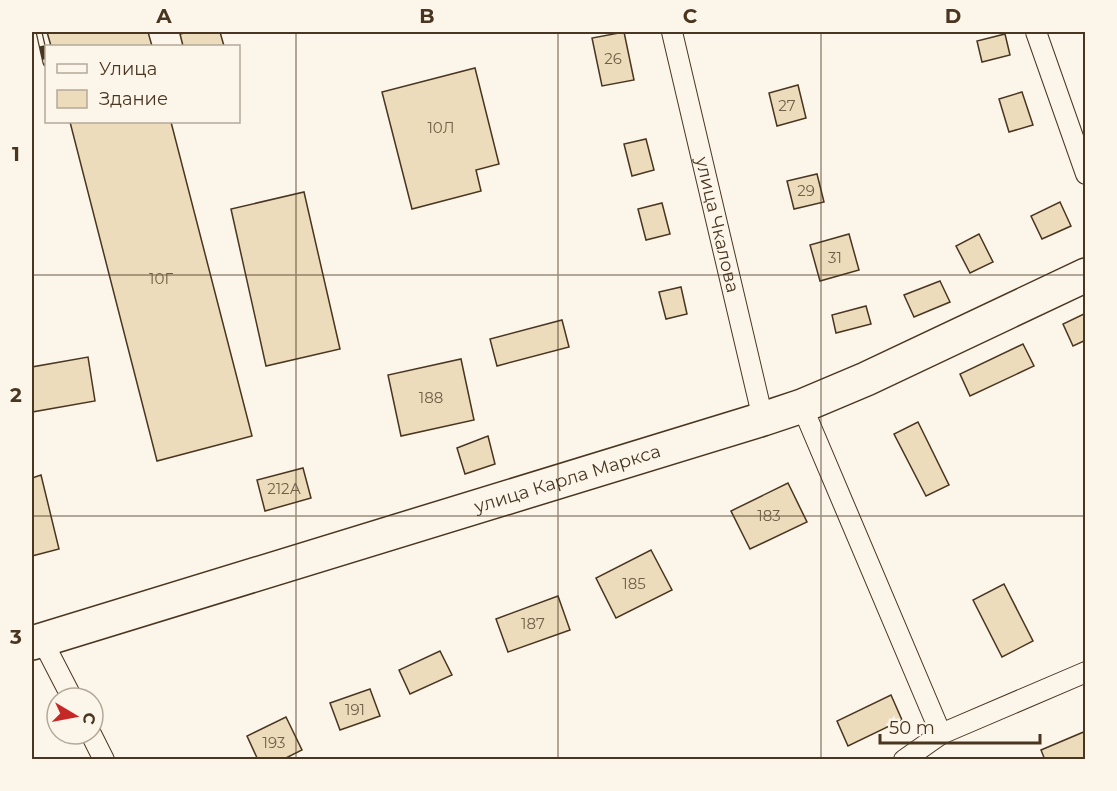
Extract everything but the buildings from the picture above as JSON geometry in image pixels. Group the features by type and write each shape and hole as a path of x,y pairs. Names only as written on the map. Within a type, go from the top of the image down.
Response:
{"highway":[{"name":"улица Карла Маркса","path":"37,641 802,406 866,379 1086,275"}],"street":[{"name":"улица Чкалова","path":"672,32 763,419"},
{"path":"1036,32 1086,174"},
{"path":"802,406 941,734"},
{"path":"37,641 65,686"},
{"path":"904,759 941,734 1086,672"}],"railway":[{"path":"39,32 45,59"}]}
